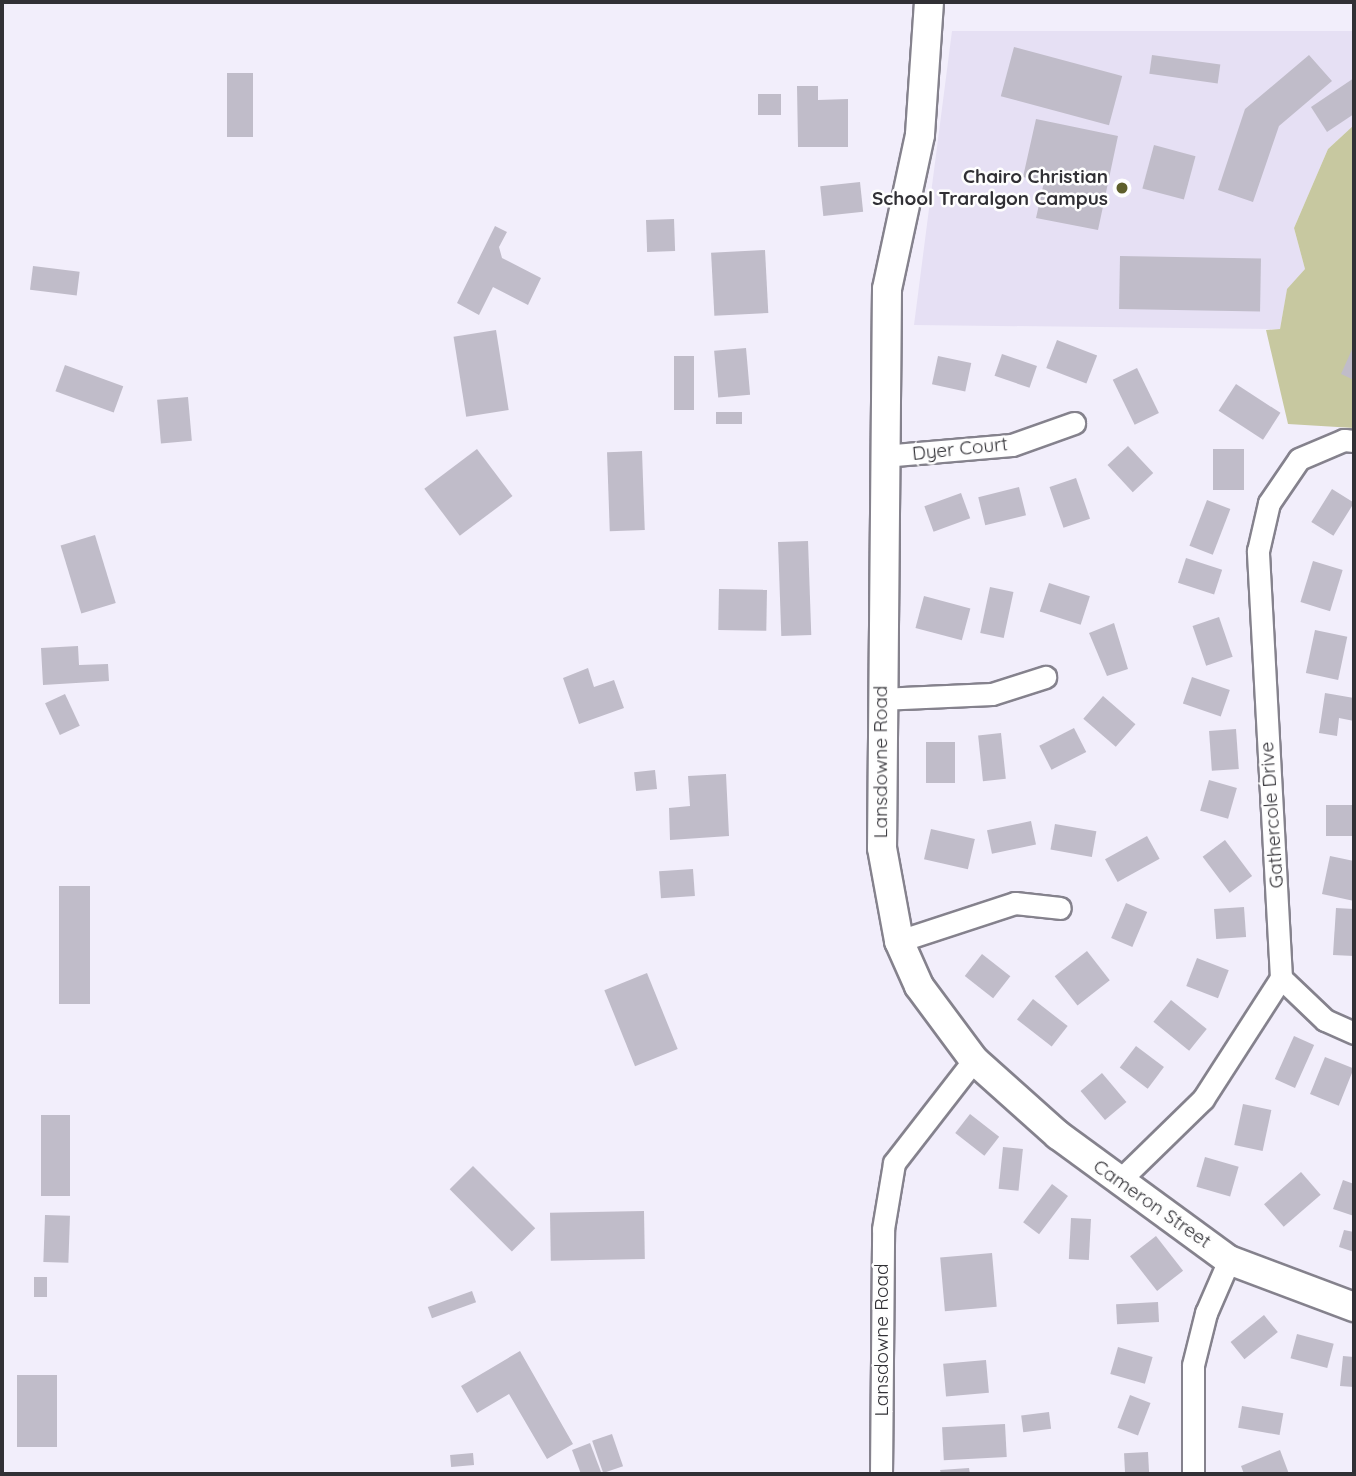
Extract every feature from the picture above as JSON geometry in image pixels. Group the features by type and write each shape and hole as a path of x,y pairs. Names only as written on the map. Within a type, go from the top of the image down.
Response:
{"street":[{"name":"Lansdowne Road","path":"881,1474 883,1229 894,1163 974,1060 919,986 899,942 882,848 880,699 887,289 920,135 929,2"},
{"name":"Dyer Court","path":"883,456 1012,445 1074,423"},
{"name":"Gathercole Drive","path":"1281,978 1258,551 1269,503 1299,459 1344,440 1354,441"},
{"path":"880,699 992,694 1045,677"},
{"path":"899,942 1015,903 1060,908"},
{"path":"1118,1182 1203,1099 1281,978 1325,1020 1354,1033"},
{"name":"Cameron Street","path":"974,1060 1118,1182 1229,1260 1354,1307"},
{"path":"1193,1474 1193,1365 1206,1313 1229,1260"}],"shaded area":[{"name":"Chairo Christian School Traralgon Campus","path":"952,31 1354,31 1354,125 1328,149 1294,228 1305,269 1287,290 1280,329 914,325"}],"green space":[{"path":"1354,125 1354,428 1288,424 1266,330 1280,329 1287,289 1305,269 1294,228 1328,149"}],"building":[{"path":"1014,47 1122,76 1109,125 1001,96"},
{"path":"1152,55 1220,65 1218,83 1149,74"},
{"path":"1309,55 1332,81 1279,126 1253,202 1218,190 1245,109"},
{"path":"227,73 253,73 253,137 227,137"},
{"path":"1354,78 1354,114 1327,132 1311,107"},
{"path":"797,86 818,86 818,100 848,99 848,147 798,147"},
{"path":"758,94 781,94 781,115 758,115"},
{"path":"1036,119 1118,136 1098,230 1036,218 1044,182 1023,177"},
{"path":"1154,145 1196,156 1184,200 1142,188"},
{"path":"860,182 863,212 823,216 820,186"},
{"path":"674,219 675,251 647,252 646,220"},
{"path":"495,226 507,232 499,247 502,258 541,278 528,305 493,287 479,315 457,303"},
{"path":"765,250 768,313 714,316 711,253"},
{"path":"1120,256 1261,258 1260,311 1119,309"},
{"path":"33,266 80,272 77,296 30,290"},
{"path":"496,330 509,410 466,417 454,337"},
{"path":"1057,340 1097,355 1086,383 1046,368"},
{"path":"1354,345 1354,380 1341,374"},
{"path":"746,348 750,395 718,398 714,351"},
{"path":"1002,354 1037,366 1029,388 995,376"},
{"path":"674,356 694,356 694,410 674,410"},
{"path":"938,356 971,363 965,391 932,384"},
{"path":"65,365 123,386 114,413 55,391"},
{"path":"1137,368 1159,413 1135,425 1113,380"},
{"path":"1236,384 1280,413 1263,440 1219,411"},
{"path":"188,397 192,441 161,444 157,400"},
{"path":"716,412 742,412 742,424 716,424"},
{"path":"1128,446 1153,473 1133,492 1108,465"},
{"path":"477,449 513,496 460,536 424,489"},
{"path":"1213,449 1244,449 1244,490 1213,490"},
{"path":"642,451 645,530 610,531 607,452"},
{"path":"1076,478 1090,519 1064,528 1050,487"},
{"path":"1019,487 1026,515 985,525 978,497"},
{"path":"1332,489 1354,503 1333,536 1311,522"},
{"path":"961,493 970,518 934,532 924,506"},
{"path":"1207,500 1230,509 1213,555 1189,546"},
{"path":"95,535 116,603 81,613 61,546"},
{"path":"808,541 811,635 781,636 778,542"},
{"path":"1186,558 1222,570 1214,594 1178,583"},
{"path":"1313,561 1343,570 1330,611 1300,602"},
{"path":"1049,583 1090,596 1081,625 1040,612"},
{"path":"990,587 1013,592 1004,638 980,633"},
{"path":"719,589 767,590 766,631 718,630"},
{"path":"924,596 970,608 962,640 915,628"},
{"path":"1219,617 1233,657 1206,666 1193,626"},
{"path":"1114,623 1128,669 1107,676 1089,633"},
{"path":"1315,630 1347,637 1338,680 1306,673"},
{"path":"78,646 79,665 108,664 109,681 43,685 41,648"},
{"path":"588,668 594,687 614,680 624,708 579,724 563,678"},
{"path":"1192,677 1230,690 1221,716 1183,703"},
{"path":"1325,693 1354,698 1354,721 1339,718 1337,736 1319,733"},
{"path":"65,694 80,726 60,735 45,703"},
{"path":"1103,696 1135,724 1116,747 1083,719"},
{"path":"1074,728 1086,752 1052,770 1039,746"},
{"path":"1236,729 1239,769 1212,771 1209,731"},
{"path":"1001,733 1006,779 983,781 978,735"},
{"path":"926,742 955,742 955,783 926,783"},
{"path":"655,770 657,789 636,791 634,772"},
{"path":"726,774 729,836 670,840 669,808 690,806 688,776"},
{"path":"1209,780 1237,788 1228,819 1200,811"},
{"path":"1326,805 1354,805 1354,836 1326,836"},
{"path":"1031,821 1036,844 992,854 987,830"},
{"path":"1055,824 1096,831 1092,857 1050,850"},
{"path":"931,829 975,839 968,869 924,859"},
{"path":"1147,836 1160,859 1118,882 1105,859"},
{"path":"1225,840 1252,876 1230,893 1203,857"},
{"path":"1330,856 1354,861 1354,901 1322,894"},
{"path":"693,869 695,896 661,898 659,871"},
{"path":"59,886 90,886 90,1004 59,1004"},
{"path":"1126,903 1147,912 1132,947 1111,938"},
{"path":"1244,907 1246,937 1216,939 1214,909"},
{"path":"1336,908 1354,909 1354,956 1333,955"},
{"path":"1087,951 1110,980 1077,1005 1055,976"},
{"path":"982,954 1010,976 993,998 965,976"},
{"path":"1197,958 1229,970 1218,998 1186,986"},
{"path":"647,973 678,1049 635,1066 604,990"},
{"path":"1033,999 1068,1026 1052,1047 1017,1019"},
{"path":"1171,1000 1207,1029 1189,1051 1153,1022"},
{"path":"1294,1036 1314,1045 1295,1088 1275,1079"},
{"path":"1136,1046 1164,1067 1148,1089 1120,1068"},
{"path":"1325,1057 1354,1069 1339,1106 1310,1094"},
{"path":"1102,1073 1126,1102 1105,1120 1081,1091"},
{"path":"1243,1104 1271,1110 1263,1151 1234,1145"},
{"path":"970,1114 999,1137 984,1156 955,1133"},
{"path":"41,1115 70,1115 70,1196 41,1196"},
{"path":"1003,1147 1023,1149 1019,1191 999,1189"},
{"path":"1205,1157 1239,1167 1230,1196 1196,1187"},
{"path":"473,1166 535,1228 512,1252 450,1189"},
{"path":"1301,1172 1321,1195 1284,1227 1264,1204"},
{"path":"1343,1180 1354,1184 1354,1216 1333,1209"},
{"path":"1052,1184 1068,1196 1039,1234 1023,1222"},
{"path":"644,1211 645,1259 551,1261 550,1213"},
{"path":"45,1215 70,1216 68,1263 43,1262"},
{"path":"1071,1218 1091,1219 1089,1260 1069,1259"},
{"path":"1344,1230 1354,1232 1354,1252 1339,1247"},
{"path":"1156,1236 1183,1271 1157,1291 1130,1256"},
{"path":"992,1253 997,1307 945,1311 940,1258"},
{"path":"34,1277 47,1277 47,1297 34,1297"},
{"path":"472,1291 476,1302 432,1318 428,1307"},
{"path":"1158,1302 1159,1322 1117,1324 1116,1304"},
{"path":"1264,1315 1278,1332 1244,1359 1231,1342"},
{"path":"1297,1334 1334,1344 1327,1368 1291,1358"},
{"path":"1118,1347 1153,1357 1145,1384 1110,1374"},
{"path":"520,1351 573,1444 547,1459 509,1394 477,1413 461,1386"},
{"path":"1343,1356 1354,1357 1354,1387 1340,1386"},
{"path":"986,1360 989,1393 946,1397 943,1364"},
{"path":"17,1375 57,1375 57,1447 17,1447"},
{"path":"1130,1395 1151,1403 1138,1436 1117,1428"},
{"path":"1242,1406 1283,1413 1280,1435 1238,1428"},
{"path":"1049,1412 1051,1429 1023,1432 1021,1415"},
{"path":"1005,1424 1007,1457 944,1460 942,1427"},
{"path":"612,1434 623,1466 603,1473 592,1441"},
{"path":"590,1443 601,1472 581,1474 572,1450"},
{"path":"1280,1450 1289,1474 1244,1474 1241,1466"},
{"path":"1148,1452 1149,1474 1125,1474 1124,1453"},
{"path":"473,1453 474,1465 451,1467 450,1455"},
{"path":"969,1468 970,1474 941,1474 940,1470"}],"place":[{"name":"Chairo Christian School Traralgon Campus","path":"1122,188"}]}
